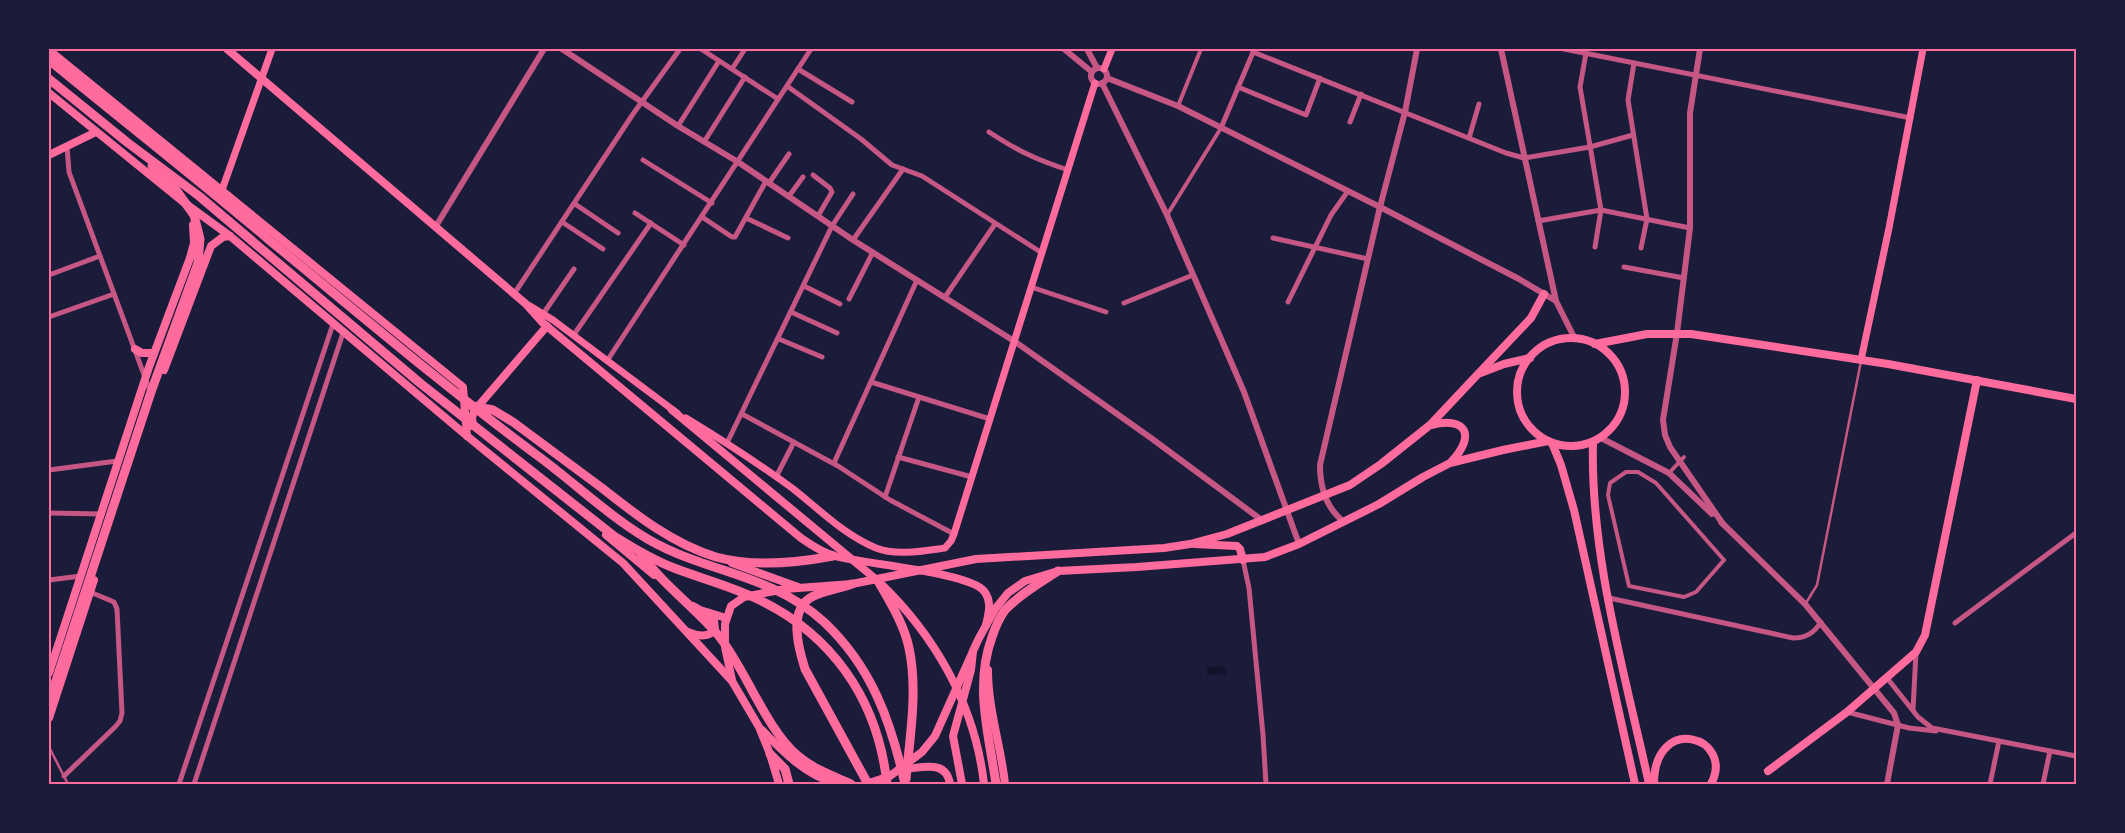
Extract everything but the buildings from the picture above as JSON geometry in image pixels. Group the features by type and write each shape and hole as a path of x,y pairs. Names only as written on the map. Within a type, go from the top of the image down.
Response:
{"highway":[{"path":"49,60 471,406 640,534 690,558 759,581 784,593 811,611 844,642 872,684 886,713 905,784"},
{"path":"49,79 128,143 200,196 473,426 614,536 640,552 672,567 751,596 782,611 804,626 845,669 860,693 873,719 887,784"},
{"path":"49,702 151,392 194,275 200,251 198,226 188,205 176,190 128,143"},
{"path":"471,406 493,410 513,422 657,528 682,542 715,556 747,562 810,560 833,556"},
{"path":"640,552 655,573 701,615 720,638 772,723 797,755 818,769 851,784"},
{"path":"996,784 982,688 985,656 1005,611 1022,595 1058,571"},
{"path":"878,581 902,623 910,655 912,703 905,784"},
{"path":"852,584 809,598 803,604 797,622 797,634 799,651 805,669 867,784"},
{"path":"770,754 785,769 790,784"}],"main road":[{"path":"227,49 436,226 526,304 547,326 801,538 833,556 916,570 975,584 984,591 989,602 986,625"},
{"path":"222,190 272,49"},
{"path":"1098,70 1112,49"},
{"path":"1861,360 1890,228 1923,49"},
{"path":"49,50 463,387 467,436"},
{"path":"672,410 727,443 776,477 840,527 877,549 893,552 945,548 954,534 1068,170 1101,82"},
{"path":"49,93 182,201 230,236 343,333 623,563 732,681 759,726 779,784"},
{"path":"49,155 96,132"},
{"path":"49,673 145,378 190,258 194,243 194,230 182,201"},
{"path":"49,718 152,399 211,246 216,241 230,236"},
{"path":"732,681 724,641 726,618 731,606 744,597 800,588 852,584 976,559 1164,548 1190,544 1227,534 1263,521 1350,485 1374,469 1430,425 1531,318 1544,294"},
{"path":"526,304 543,314 607,361 744,468 878,581 917,621 948,670 973,732 984,784"},
{"path":"547,326 474,411 472,422 477,433 567,503 682,600 700,610 726,618"},
{"path":"1594,344 1648,334 1677,333 1803,350 2076,399"},
{"path":"867,784 890,776 922,752 935,736 986,625 1002,600 1016,586 1036,577 1058,571 1243,560 1265,557 1299,544 1344,522 1450,463 1502,450 1550,442 1572,446 1593,442 1601,438 1613,427 1621,413 1625,397 1624,381 1618,366 1608,353 1594,344 1576,339 1563,339 1550,343 1540,349 1530,358 1523,369 1518,382 1520,410 1527,423 1536,433 1550,442 1561,465 1576,518 1635,784"},
{"path":"134,349 142,353 154,352"},
{"path":"1478,374 1504,364 1530,358"},
{"path":"149,367 150,372 154,375 162,374"},
{"path":"1768,771 1847,712 1916,652 1925,635 1977,380"},
{"path":"1430,425 1453,422 1460,425 1464,430 1466,440 1462,450 1450,463"},
{"path":"1593,442 1593,485 1596,519 1609,598 1650,784"},
{"path":"1190,544 1237,546 1240,549 1243,560"},
{"path":"715,556 800,588"},
{"path":"686,632 703,636 712,633 715,630 715,624 709,613"},
{"path":"988,646 989,689 1001,751 1005,784"},
{"path":"962,784 953,736 971,670 973,651"},
{"path":"759,726 796,763 821,780 837,784"},
{"path":"1654,784 1657,760 1662,751 1670,743 1681,739 1692,739 1711,750 1716,759 1716,770 1711,784"},
{"path":"899,769 938,767 945,771 950,784"}],"street":[{"path":"436,226 544,49"},
{"path":"562,49 678,126 738,162 853,240 1014,341 1151,438 1263,521"},
{"path":"514,294 642,102 680,49"},
{"path":"701,49 778,99"},
{"path":"732,69 746,49"},
{"path":"607,361 811,49"},
{"path":"1064,49 1098,70 1106,72 1101,82"},
{"path":"1087,49 1098,70"},
{"path":"1178,106 1201,49"},
{"path":"1344,522 1333,512 1325,496 1320,478 1324,444 1380,206 1405,112 1417,49"},
{"path":"1502,49 1556,301 1576,339"},
{"path":"1564,49 1911,118"},
{"path":"1700,49 1694,75 1689,138 1690,228 1664,420 1665,435 1723,524"},
{"path":"1167,215 1221,128 1254,50 1469,138 1524,158 1590,147 1633,135"},
{"path":"1586,54 1580,87 1601,210 1595,247"},
{"path":"678,126 719,61"},
{"path":"1634,63 1628,100 1647,219 1641,248"},
{"path":"798,69 852,102"},
{"path":"1098,70 1091,77 1101,82 1178,106 1380,206 1519,279 1556,301"},
{"path":"704,142 745,77"},
{"path":"1238,87 1306,115 1320,78"},
{"path":"1101,82 1167,215 1244,392 1299,544"},
{"path":"787,86 861,139 892,165 922,176 1042,253"},
{"path":"1350,122 1361,94"},
{"path":"1469,138 1479,104"},
{"path":"989,132 1034,159 1068,170"},
{"path":"67,146 69,172 152,399"},
{"path":"702,217 734,237 768,182 789,154"},
{"path":"643,160 712,203"},
{"path":"853,240 903,169"},
{"path":"813,175 830,188 832,192 818,216"},
{"path":"789,196 803,177"},
{"path":"1288,302 1331,215 1348,191"},
{"path":"727,443 779,339 832,226 853,194"},
{"path":"575,204 618,233"},
{"path":"1538,221 1601,210 1690,228"},
{"path":"635,213 684,245"},
{"path":"746,218 788,238"},
{"path":"562,222 603,249"},
{"path":"573,336 651,223"},
{"path":"944,297 995,224"},
{"path":"1273,238 1368,260"},
{"path":"849,299 873,252"},
{"path":"49,274 100,256"},
{"path":"1624,267 1684,278"},
{"path":"543,314 574,269"},
{"path":"1124,303 1193,275"},
{"path":"834,464 918,280"},
{"path":"804,286 840,304"},
{"path":"1031,287 1106,312"},
{"path":"49,317 114,294"},
{"path":"792,312 837,332"},
{"path":"179,784 333,324"},
{"path":"194,784 343,333"},
{"path":"779,339 822,358"},
{"path":"871,382 990,418"},
{"path":"885,497 920,397"},
{"path":"742,414 834,464 885,497 954,534"},
{"path":"1601,438 1669,473 1805,604 1821,622 1894,713 1898,725 1887,784"},
{"path":"776,477 794,442"},
{"path":"898,457 972,477"},
{"path":"1669,473 1682,460"},
{"path":"49,470 117,461"},
{"path":"1626,472 1638,472 1656,483 1724,560 1696,592 1684,597 1664,593 1629,586 1608,495 1610,483 1626,472"},
{"path":"49,513 101,514"},
{"path":"1956,623 2076,533"},
{"path":"254,558 266,563"},
{"path":"1243,560 1249,588 1266,784"},
{"path":"49,580 82,576"},
{"path":"64,776 115,727 120,721 122,714 117,609 114,602 90,592"},
{"path":"1609,598 1793,638 1803,637 1812,633 1821,622"},
{"path":"1913,710 1916,652"},
{"path":"1887,678 1924,722 1941,731"},
{"path":"1847,712 1920,730 1941,731 2076,756"},
{"path":"1990,784 1999,741"},
{"path":"2043,784 2050,751"}],"lane":[{"path":"1805,604 1817,585 1861,360"},
{"path":"49,747 68,784"}],"shaded area":[{"path":"1225,666 1226,674 1207,675 1207,667"}]}
